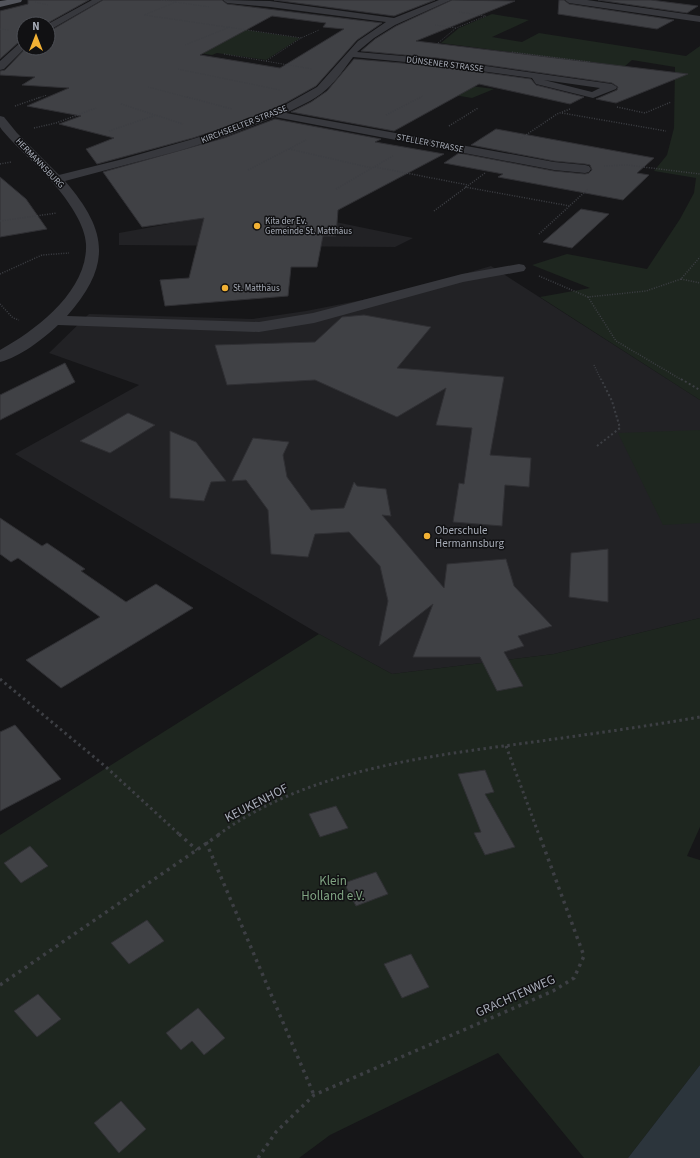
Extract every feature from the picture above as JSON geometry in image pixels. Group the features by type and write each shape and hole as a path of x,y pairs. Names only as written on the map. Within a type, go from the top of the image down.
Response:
{"main road":[{"path":"0,4 18,0"}],"street":[{"path":"56,24 98,0"},
{"path":"227,0 395,21"},
{"name":"KIRCHSEELTER STRASSE","path":"57,179 153,156 271,115 311,95 325,86 360,44 370,36 395,21 447,0"},
{"path":"568,0 700,19"},
{"path":"0,67 16,51"},
{"name":"DÜNSENER STRASSE","path":"351,54 415,60 538,76 612,87 591,98 540,82 537,79 538,76"},
{"name":"STELLER STRASSE","path":"271,115 336,125 554,166 585,169"},
{"name":"HERMANNSBURG","path":"0,119 10,132 68,192 79,210 93,244 89,267 79,291 53,320 30,340 0,357"},
{"path":"53,320 259,327 314,318 462,278 519,268"}],"path":[{"path":"176,2 144,14 302,38"},
{"path":"266,61 302,38 352,15"},
{"path":"415,60 456,28 486,16"},
{"path":"185,44 231,27"},
{"path":"224,54 337,73"},
{"path":"178,70 311,95"},
{"path":"148,87 271,115"},
{"path":"15,106 47,95"},
{"path":"360,130 423,96"},
{"path":"434,211 468,185 501,156 560,113 591,98 645,114 671,102"},
{"path":"121,104 140,109 174,122 219,134"},
{"path":"10,132 56,123 96,108"},
{"path":"560,113 666,130"},
{"path":"109,131 156,115"},
{"path":"248,170 336,125"},
{"path":"336,189 419,141"},
{"path":"289,149 373,168 468,185"},
{"path":"585,169 617,164 680,173 700,174"},
{"path":"539,234 599,179 585,169"},
{"path":"465,187 570,206"},
{"path":"0,221 79,210"},
{"path":"0,274 42,255 92,251"},
{"path":"519,268 588,297 646,291 681,279 700,257"},
{"path":"681,279 700,283"},
{"path":"588,297 616,341 700,390"},
{"path":"594,365 612,401 620,428 597,446"},
{"path":"0,679 106,767 197,850"},
{"name":"KEUKENHOF","path":"0,985 197,850 225,828 256,810 289,795 326,782 393,765 447,754 644,727 700,717"},
{"name":"GRACHTENWEG","path":"258,1158 276,1132 314,1095 553,991 574,978 584,956 506,746"},
{"path":"206,842 314,1095"}],"shaded area":[{"name":"Kita der Ev. Gemeinde St. Matthäus","path":"229,213 321,219 413,238 395,247 119,245 119,233"},
{"name":"Oberschule Hermannsburg","path":"491,266 700,400 700,618 554,654 392,674 319,634 15,454 139,385 49,353 89,314 253,319 306,311 398,293"},
{"path":"700,1065 700,1158 628,1158"}],"green space":[{"path":"492,14 529,20 492,37 522,42 539,33 686,56 700,46 700,400 540,297 590,288 532,265 567,254 647,269 680,219 694,193 696,178 654,171 667,155 674,128 675,67 632,60 624,67 441,43 459,28"},
{"path":"198,23 300,38 266,60 217,53 212,55 141,44"},
{"path":"345,77 425,80 494,89 472,98"},
{"path":"700,430 700,523 663,525 618,433"},
{"name":"Klein Holland e.V.","path":"700,618 700,827 687,856 700,860 700,1065 628,1158 584,1158 498,1053 330,1135 299,1158 0,1158 0,835 319,634 392,674 554,654"}],"building":[{"path":"28,0 89,0 56,18 56,16 16,16 16,45 0,59 0,11 28,4"},
{"path":"103,0 222,0 227,4 382,23 357,40 316,86 282,105 238,123 193,138 97,164 86,149 114,138 59,124 81,116 27,106 69,88 22,85 35,77 0,75 0,71 5,70 18,56 56,56 56,27","holes":["272,16 326,23 323,27 344,29 280,68 200,55"]},
{"path":"274,0 435,0 394,16"},
{"path":"452,0 515,1 416,41 688,74 616,103 596,99 617,90 618,87 612,83 437,58 361,51 375,39 396,26"},
{"path":"559,0 564,0 569,4 674,20 657,29 558,14"},
{"path":"598,0 651,0 698,6 687,13"},
{"path":"354,59 437,66 531,79 536,85 584,97 570,104 479,84 394,131 291,112 311,102 327,91"},
{"path":"275,119 381,139 375,142 444,154 338,210 336,236 323,236 317,267 291,267 288,296 165,306 160,280 189,278 204,218 142,227 103,172 224,138"},
{"path":"496,129 654,158 637,173 649,175 623,200 498,177 503,174 444,163 459,153 554,171 585,174 592,170 590,165 554,161 471,145"},
{"path":"0,177 26,199 47,229 0,237"},
{"path":"581,209 609,214 572,248 543,242"},
{"path":"364,315 431,327 397,368 504,377 490,455 531,458 529,487 505,485 502,526 453,522 459,483 464,484 472,428 436,425 446,388 397,417 315,380 227,385 215,345 315,342 342,317"},
{"path":"65,363 75,382 0,420 0,395"},
{"path":"128,413 155,425 110,453 80,441"},
{"path":"170,431 196,442 226,481 211,482 204,501 170,498"},
{"path":"253,438 289,442 283,455 287,477 311,510 344,508 354,482 357,486 386,489 391,516 382,515 444,588 447,564 506,559 514,586 552,626 518,636 524,646 504,652 523,686 497,691 480,657 413,657 433,604 379,646 388,601 380,566 349,532 315,534 308,557 271,554 268,510 246,480 232,481"},
{"path":"0,518 42,546 47,543 85,569 81,571 126,602 156,584 193,608 61,688 26,660 100,617 18,558 11,562 0,554"},
{"path":"608,549 608,602 569,597 571,553"},
{"path":"15,725 61,779 0,811 0,732"},
{"path":"485,770 494,792 485,794 515,847 485,855 474,833 481,832 458,774"},
{"path":"336,806 348,828 320,837 309,814"},
{"path":"30,846 48,866 21,883 4,863"},
{"path":"376,872 388,894 356,906 344,883"},
{"path":"147,920 164,941 129,964 111,943"},
{"path":"411,954 429,987 402,998 384,964"},
{"path":"38,994 61,1019 37,1037 14,1011"},
{"path":"198,1008 225,1038 204,1055 192,1041 181,1050 166,1033"},
{"path":"121,1101 146,1129 119,1153 94,1123"}],"place":[{"name":"Kita der Ev. Gemeinde St. Matthäus","path":"257,226"},
{"name":"St. Matthäus","path":"225,288"},
{"name":"Oberschule Hermannsburg","path":"427,536"}]}
